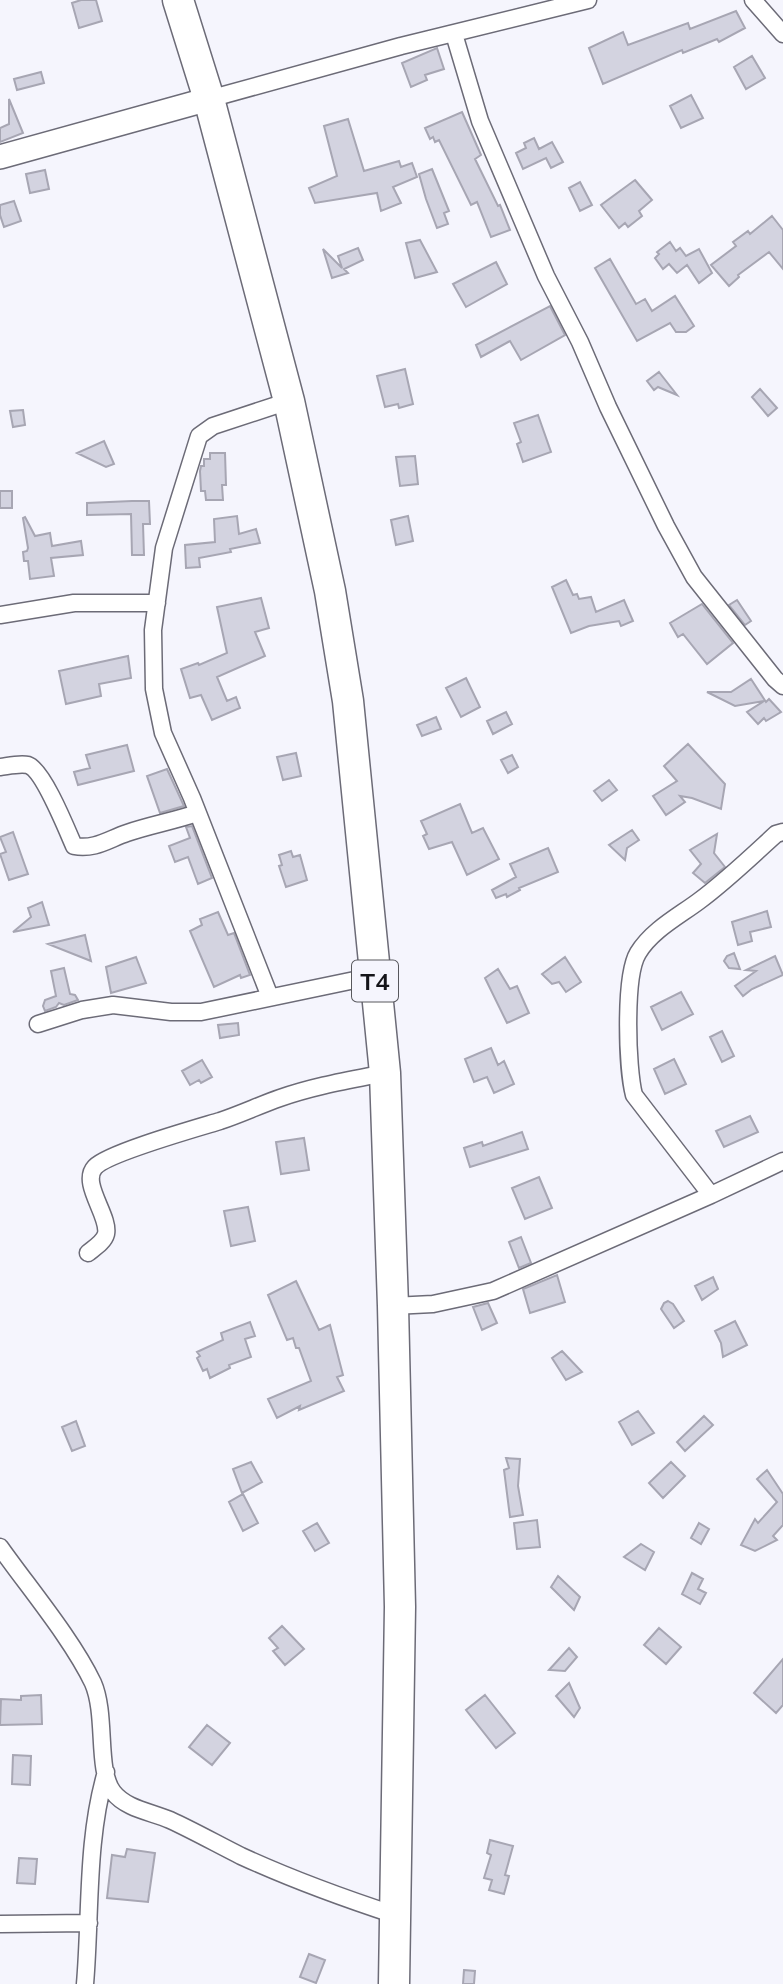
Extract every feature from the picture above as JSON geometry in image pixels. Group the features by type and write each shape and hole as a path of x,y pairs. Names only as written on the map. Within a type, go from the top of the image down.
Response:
{"highway":[{"name":"T4","path":"178,0 209,99 289,401 330,592 348,701 385,1073 400,1607 394,1984"}],"street":[{"path":"0,157 401,46 588,0"},
{"path":"753,0 783,34"},
{"path":"454,34 480,121 546,276 666,526 694,577 783,686"},
{"path":"270,997 163,733 154,689 153,630 164,548 199,436 213,426 289,401"},
{"path":"0,615 74,603 157,603"},
{"path":"0,767 27,765 35,769 74,846 97,846 126,833 197,813"},
{"path":"711,1195 634,1095 630,1078 631,976 638,953 664,926 700,901 776,834 783,832"},
{"path":"38,1024 82,1010 113,1005 171,1012 201,1012 374,976"},
{"path":"88,1253 105,1237 107,1231 92,1184 91,1174 100,1163 281,1098 333,1083 385,1073"},
{"path":"393,1306 433,1304 493,1291 783,1161"},
{"path":"0,1547 7,1570 70,1645 93,1684 101,1709 106,1772 113,1791 138,1808 243,1856 334,1896 395,1915"},
{"path":"85,1984 96,1826 100,1791 106,1772"},
{"path":"0,1924 89,1923"}],"building":[{"path":"96,0 102,21 79,28 72,3"},
{"path":"736,11 745,28 719,42 717,39 683,53 682,50 603,84 589,48 623,32 628,45 688,23 690,29"},
{"path":"437,48 444,69 425,75 427,80 411,87 402,63"},
{"path":"752,56 765,78 746,89 734,67"},
{"path":"41,72 44,83 17,90 14,79"},
{"path":"691,95 703,118 681,128 670,106"},
{"path":"9,99 23,133 0,142 0,128 9,124"},
{"path":"462,112 481,155 475,159 510,230 491,237 477,202 471,205 439,140 435,142 433,137 430,139 425,128"},
{"path":"348,119 364,171 399,161 401,167 412,163 417,177 393,187 401,203 381,211 377,193 315,203 309,188 337,176 324,126"},
{"path":"534,138 539,149 552,142 563,162 551,168 546,158 523,169 516,153 526,148 524,143"},
{"path":"432,169 449,211 444,213 448,224 437,228 419,174"},
{"path":"45,170 49,189 30,193 26,174"},
{"path":"635,180 652,200 639,211 642,216 628,227 625,223 619,228 601,205"},
{"path":"580,182 592,205 580,211 569,188"},
{"path":"14,201 21,221 4,227 0,205"},
{"path":"772,216 783,230 783,269 769,252 738,275 729,286 711,265 736,246 733,242 748,231 750,234"},
{"path":"420,240 437,272 415,278 406,243"},
{"path":"670,242 676,251 680,248 686,256 699,249 712,273 699,283 687,265 677,273 669,264 663,269 655,258 659,254 657,252"},
{"path":"358,248 363,260 344,269 348,273 332,278 323,249 342,268 338,256"},
{"path":"610,259 636,304 645,299 652,311 675,296 694,326 686,332 676,332 670,323 637,341 595,268"},
{"path":"496,262 507,284 466,307 453,284"},
{"path":"550,306 565,335 521,360 510,341 481,357 476,345"},
{"path":"405,369 413,404 399,408 398,404 385,407 377,376"},
{"path":"659,372 677,395 658,387 654,390 647,381"},
{"path":"760,389 777,408 768,416 752,397"},
{"path":"23,410 25,425 13,427 10,411"},
{"path":"538,415 551,452 523,462 517,444 521,442 514,423"},
{"path":"104,441 114,464 106,467 77,453"},
{"path":"210,453 225,453 226,485 222,485 223,500 206,500 205,491 201,491 201,466 204,466 204,459 210,459"},
{"path":"415,456 418,484 400,486 396,457"},
{"path":"0,491 12,491 12,508 0,508"},
{"path":"149,501 150,524 143,524 144,555 132,555 131,514 87,515 87,503"},
{"path":"237,516 239,534 256,529 260,543 199,558 200,567 186,568 185,545 215,542 214,519"},
{"path":"408,516 413,541 396,545 391,520"},
{"path":"25,517 35,536 50,533 52,546 81,541 83,555 51,558 54,576 30,579 28,561 24,561 23,552 28,548"},
{"path":"566,580 573,595 577,594 579,599 591,597 596,612 624,600 633,621 621,626 619,621 589,626 571,633 552,587"},
{"path":"261,598 269,628 255,632 265,656 217,677 227,701 236,697 240,708 212,720 201,695 190,698 181,669 198,663 199,665 227,653 217,607"},
{"path":"737,600 751,621 745,625 729,605"},
{"path":"702,604 733,643 707,664 683,634 678,637 670,623"},
{"path":"128,656 131,678 99,684 101,696 66,704 59,671"},
{"path":"466,678 480,707 461,717 446,688"},
{"path":"751,679 766,702 769,699 781,712 766,721 764,718 758,724 747,712 764,701 735,706 707,692 731,692"},
{"path":"506,712 512,724 493,734 487,721"},
{"path":"436,717 441,729 422,736 417,725"},
{"path":"688,744 725,784 721,809 680,796 685,802 666,815 653,796 677,781 664,766"},
{"path":"127,745 134,771 78,785 74,772 90,768 86,755"},
{"path":"296,753 301,776 283,780 277,757"},
{"path":"512,755 518,767 508,773 501,760"},
{"path":"167,769 184,806 160,813 147,776"},
{"path":"609,780 617,790 602,801 594,791"},
{"path":"460,804 472,833 483,828 499,859 467,875 452,842 429,849 423,836 427,834 421,821"},
{"path":"192,826 212,878 198,884 188,857 175,862 169,846 190,838 186,827"},
{"path":"632,830 639,840 627,848 625,860 609,845"},
{"path":"13,832 28,874 9,880 0,854 6,852 0,837"},
{"path":"717,834 714,853 725,867 705,883 693,873 701,864 690,850"},
{"path":"548,848 558,872 519,888 520,890 507,897 506,894 496,898 492,890 516,877 510,864"},
{"path":"291,851 293,857 300,855 307,880 286,887 279,866 282,865 279,855"},
{"path":"42,902 49,925 13,932 31,917 28,908"},
{"path":"767,911 771,927 750,932 752,941 738,945 732,922"},
{"path":"218,912 228,935 234,933 250,975 241,978 240,975 214,987 190,931 202,925 200,919"},
{"path":"85,935 91,961 48,944"},
{"path":"734,953 740,969 729,968 724,961"},
{"path":"775,956 783,975 743,996 735,986 756,971 746,970"},
{"path":"136,957 146,983 111,993 106,967"},
{"path":"565,957 581,982 566,992 559,982 552,984 542,974"},
{"path":"64,968 70,994 75,995 78,1000 64,1005 59,1003 45,1011 45,1000 56,996 51,971"},
{"path":"498,969 510,989 517,986 529,1013 507,1023 485,978"},
{"path":"681,992 693,1014 662,1030 651,1007"},
{"path":"238,1023 239,1035 220,1038 218,1025"},
{"path":"722,1031 734,1056 722,1062 710,1037"},
{"path":"491,1048 498,1065 504,1061 514,1084 494,1093 487,1077 474,1082 465,1059"},
{"path":"674,1059 686,1084 665,1094 654,1069"},
{"path":"202,1060 212,1077 190,1085 182,1071"},
{"path":"750,1116 758,1132 724,1147 716,1131"},
{"path":"522,1132 528,1149 470,1167 464,1148 482,1142 483,1146"},
{"path":"304,1138 309,1170 281,1174 276,1142"},
{"path":"539,1177 552,1208 525,1219 512,1188"},
{"path":"248,1207 255,1241 231,1246 224,1211"},
{"path":"521,1237 531,1263 519,1268 509,1242"},
{"path":"557,1275 565,1302 530,1313 523,1289"},
{"path":"713,1277 718,1289 702,1300 695,1286"},
{"path":"296,1281 319,1330 330,1325 343,1375 337,1377 344,1391 299,1410 300,1406 277,1418 268,1399 311,1381 299,1348 296,1348 293,1338 287,1340 268,1295"},
{"path":"668,1301 684,1321 674,1328 661,1309"},
{"path":"488,1303 497,1323 482,1330 473,1307"},
{"path":"735,1321 747,1345 723,1357 721,1343 715,1331"},
{"path":"250,1322 255,1336 245,1339 251,1357 229,1365 230,1368 210,1378 207,1369 203,1371 197,1352 223,1340 221,1333"},
{"path":"562,1351 582,1372 566,1380 552,1358"},
{"path":"638,1411 654,1433 632,1445 619,1422"},
{"path":"704,1416 713,1425 685,1451 677,1442"},
{"path":"76,1421 85,1446 72,1451 62,1427"},
{"path":"506,1458 520,1459 518,1486 523,1515 510,1517 504,1470 509,1468"},
{"path":"251,1462 262,1482 242,1493 233,1469"},
{"path":"671,1462 685,1476 663,1498 649,1483"},
{"path":"767,1470 783,1494 783,1525 773,1536 777,1540 755,1551 741,1545 755,1519 758,1523 777,1502 757,1479"},
{"path":"243,1494 258,1523 243,1531 229,1502"},
{"path":"537,1520 540,1547 517,1549 514,1523"},
{"path":"317,1523 329,1543 315,1551 303,1531"},
{"path":"699,1523 709,1529 701,1544 691,1538"},
{"path":"641,1544 654,1552 645,1570 624,1557"},
{"path":"692,1573 703,1579 698,1589 706,1593 700,1604 682,1594"},
{"path":"558,1576 580,1597 574,1610 551,1587"},
{"path":"282,1626 304,1649 285,1665 273,1651 278,1648 269,1638"},
{"path":"659,1628 681,1647 666,1664 644,1645"},
{"path":"569,1648 577,1657 565,1671 549,1670"},
{"path":"783,1659 783,1705 776,1713 754,1693"},
{"path":"569,1683 580,1708 574,1717 556,1696"},
{"path":"41,1695 42,1724 0,1725 1,1699 21,1700 21,1696"},
{"path":"485,1695 515,1733 496,1748 466,1710"},
{"path":"207,1725 230,1743 212,1765 189,1747"},
{"path":"13,1755 31,1756 30,1785 12,1784"},
{"path":"490,1840 513,1846 505,1875 509,1876 504,1894 489,1890 492,1880 484,1878 491,1855 487,1853"},
{"path":"127,1849 155,1853 148,1902 107,1898 112,1855 125,1857"},
{"path":"19,1858 37,1859 35,1884 17,1883"},
{"path":"309,1954 325,1960 316,1983 300,1977"},
{"path":"464,1970 475,1971 474,1984 463,1984"}]}
